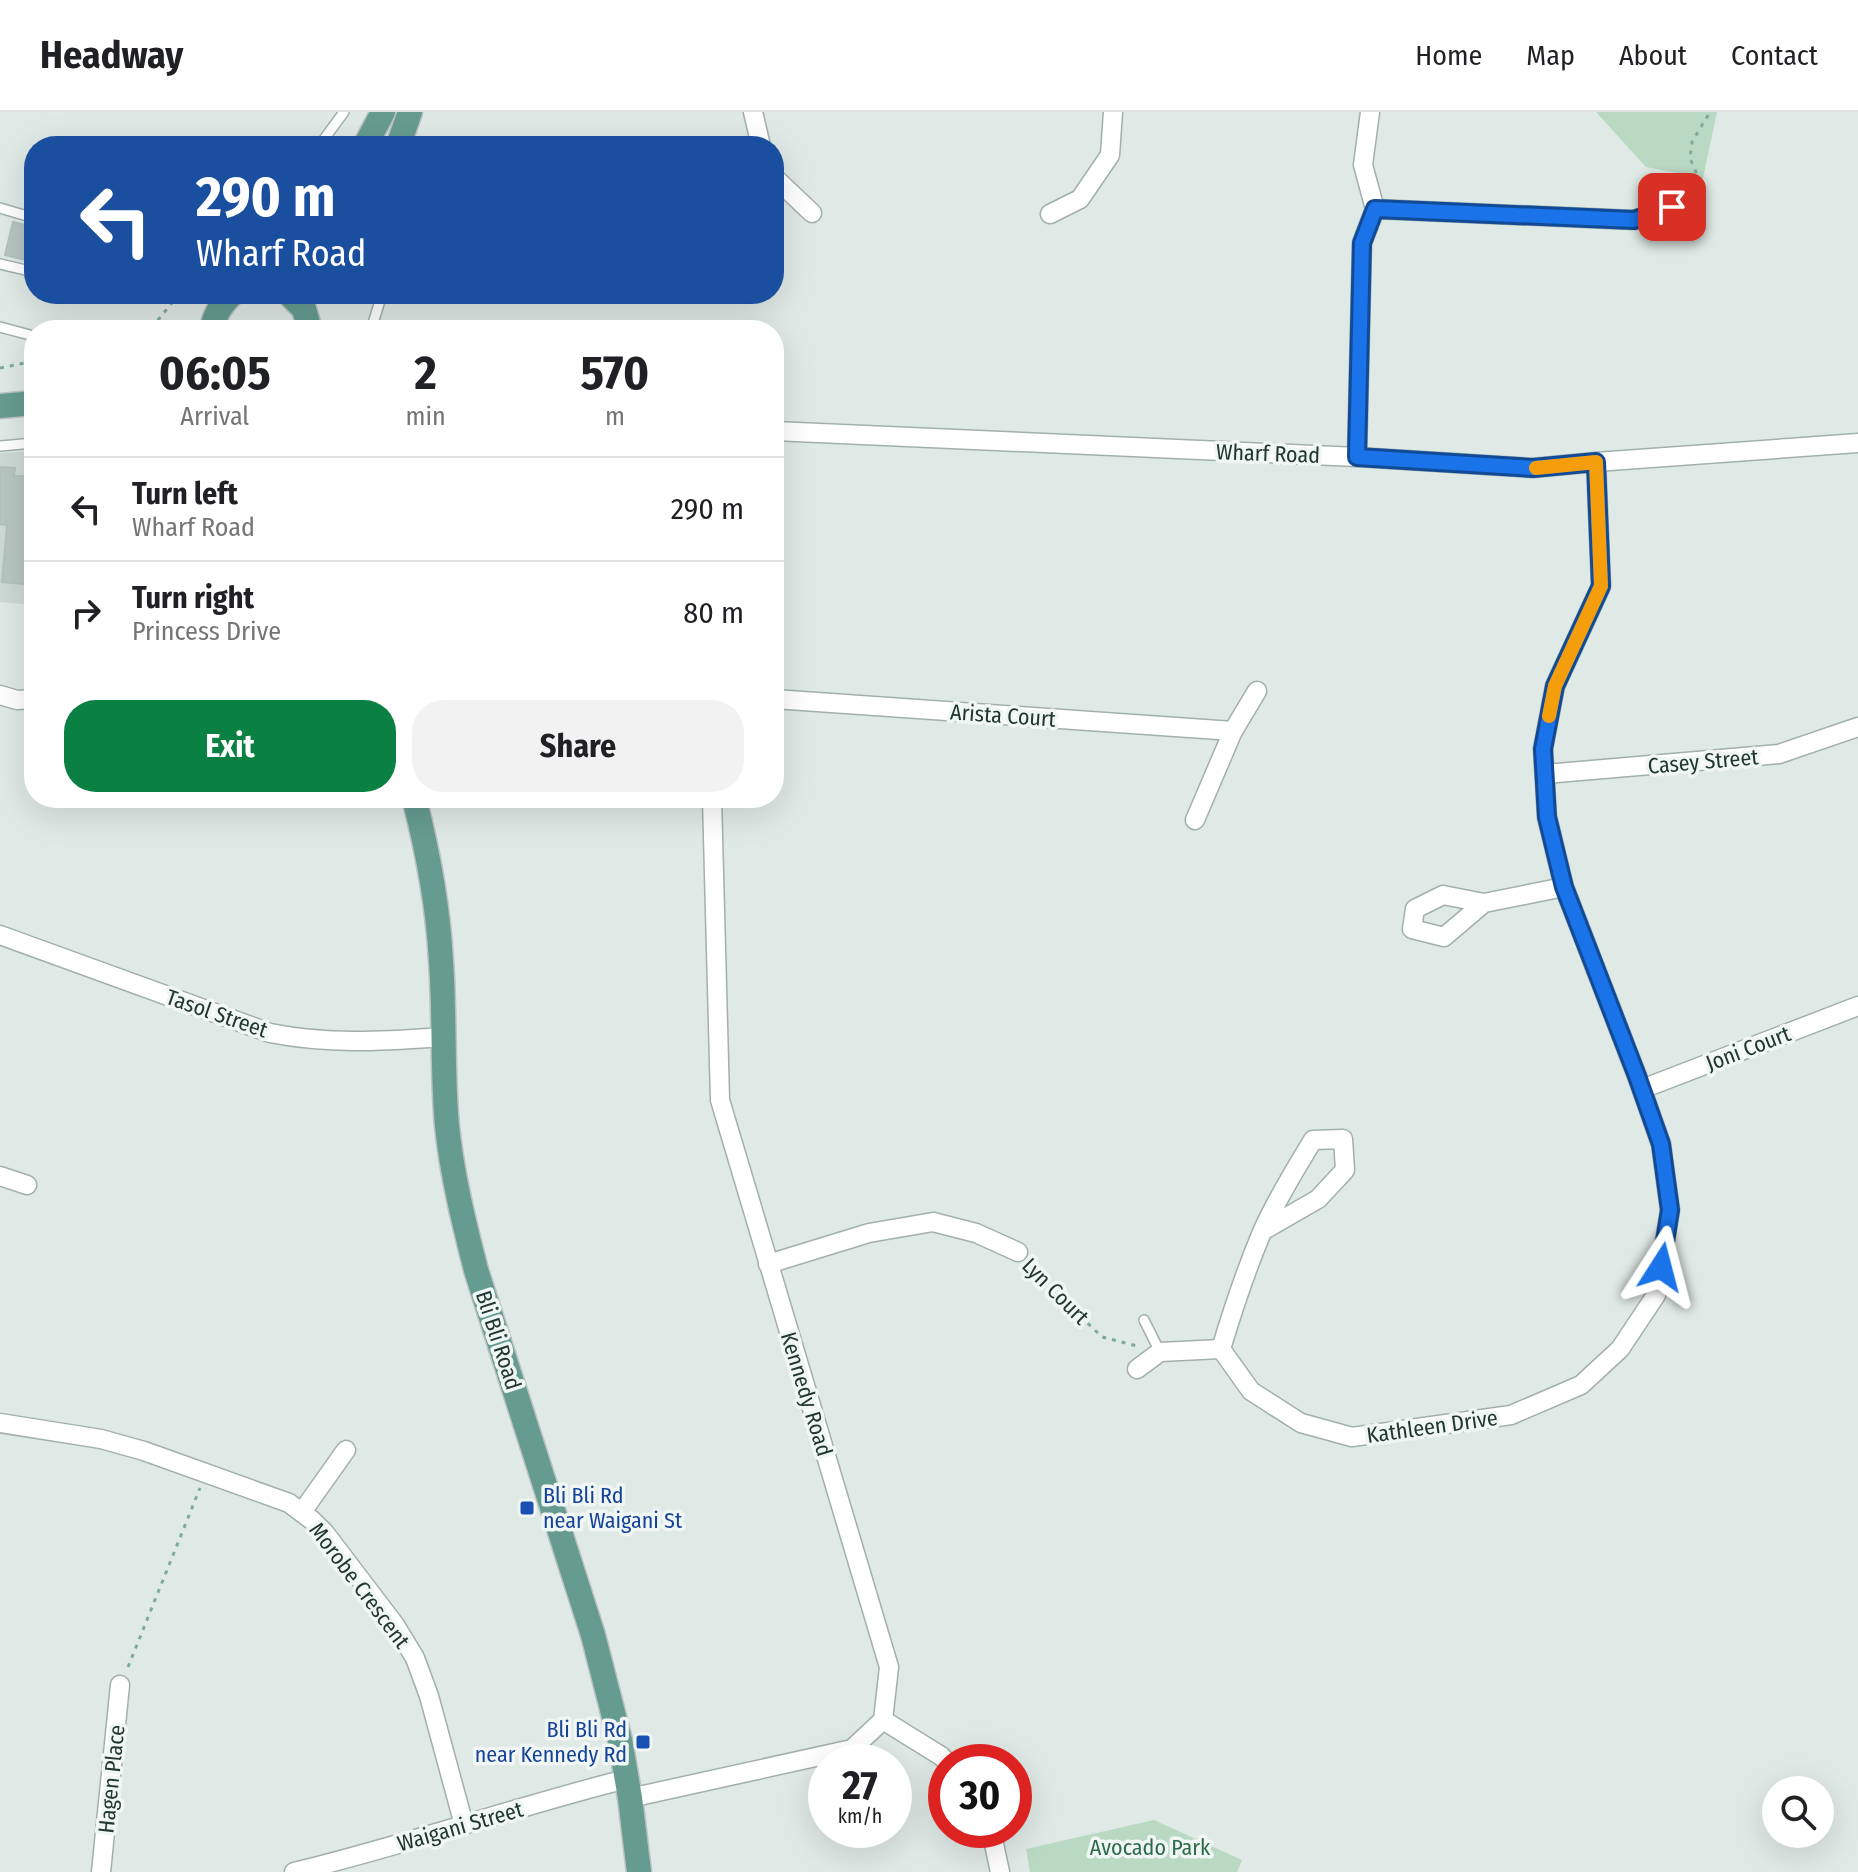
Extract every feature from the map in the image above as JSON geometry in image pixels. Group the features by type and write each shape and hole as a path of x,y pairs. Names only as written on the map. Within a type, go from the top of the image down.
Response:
{"main road":[{"path":"374,136 383,112"},
{"path":"402,136 410,112"},
{"path":"0,406 24,404"},
{"name":"Bli Bli Road","path":"417,808 438,917 447,1125 462,1215 476,1270 593,1635 620,1740 639,1872"}],"street":[{"path":"753,112 759,136"},
{"path":"1050,214 1080,199 1110,155 1113,112"},
{"path":"1357,457 1362,243 1375,209 1363,165 1370,112"},
{"path":"784,186 812,213"},
{"path":"1375,209 1634,220 1672,207"},
{"name":"Wharf Road","path":"784,431 1357,457 1533,468 1858,443"},
{"name":"Kathleen Drive","path":"1221,1349 1251,1391 1301,1423 1352,1437 1511,1415 1581,1385 1620,1349 1656,1295 1670,1210 1661,1144 1564,887 1547,817 1543,749 1555,686 1601,586 1596,462"},
{"path":"1195,820 1233,731 1257,691"},
{"path":"0,695 24,700"},
{"name":"Arista Court","path":"784,700 1233,731"},
{"name":"Casey Street","path":"1545,774 1779,754 1858,727"},
{"name":"Kennedy Road","path":"712,808 720,1100 889,1667 883,1720"},
{"path":"1484,903 1564,887"},
{"name":"Tasol Street","path":"0,935 270,1033 305,1040 341,1042 444,1037"},
{"name":"Joni Court","path":"1642,1089 1857,1006"},
{"path":"1137,1369 1160,1352 1221,1349 1242,1282 1264,1230 1313,1140 1343,1139 1345,1170 1318,1199 1264,1230"},
{"path":"0,1176 27,1185"},
{"name":"Lyn Court","path":"768,1264 869,1233 933,1222 976,1233 1018,1252"},
{"name":"Morobe Crescent","path":"0,1423 101,1439 144,1451 289,1503 302,1512 325,1533 395,1625 415,1658 429,1696 464,1825"},
{"path":"302,1512 346,1450"},
{"name":"Hagen Place","path":"101,1872 120,1685"},
{"path":"628,1788 852,1749 883,1720 928,1748"},
{"name":"Waigani Street","path":"294,1872 580,1791 628,1788"},
{"path":"995,1848 1000,1872"}],"lane":[{"path":"326,136 344,112"},
{"path":"0,208 24,215"},
{"path":"0,264 24,270"},
{"path":"0,327 24,333"},
{"path":"0,446 24,444"},
{"path":"1144,1320 1160,1352"}],"path":[{"path":"1702,212 1701,184 1690,158 1692,142 1710,112"},
{"path":"158,320 171,304"},
{"path":"0,368 24,363"},
{"name":"Lyn Court","path":"1018,1252 1031,1269 1102,1337 1160,1352"},
{"path":"120,1685 206,1473"}],"shaded area":[{"path":"24,452 24,604 0,602 0,453"}],"green space":[{"path":"1596,112 1717,112 1703,178 1646,167"},
{"name":"Avocado Park","path":"1154,1820 1242,1860 1237,1872 1030,1872 1026,1849"}],"building":[{"path":"13,222 24,225 24,260 5,255"},
{"path":"0,467 15,468 14,476 24,476 24,584 2,582 7,525 0,524"}],"slow traffic":[{"path":"1536,468 1596,462 1601,586 1555,686 1549,716"}],"place":[{"name":"Bli Bli Rd near Waigani St","path":"527,1508"},
{"name":"Bli Bli Rd near Kennedy Rd","path":"643,1742"}],"route":[{"path":"1661,1267 1670,1210 1661,1144 1564,887 1547,817 1543,749 1555,686 1601,586 1596,462 1533,468 1357,457 1362,243 1375,209 1634,220 1672,207"}]}
